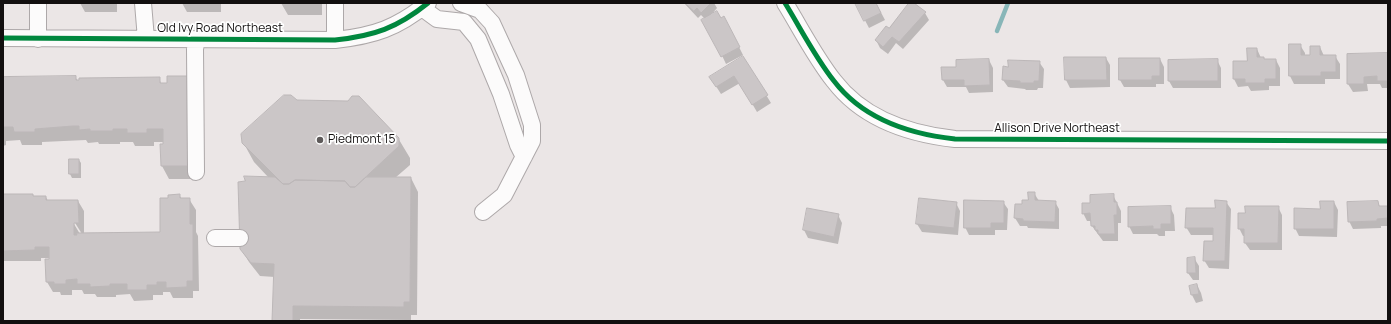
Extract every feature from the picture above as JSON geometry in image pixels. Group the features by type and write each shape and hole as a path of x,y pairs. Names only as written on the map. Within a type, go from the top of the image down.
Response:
{"street":[{"path":"38,3 38,39"},
{"path":"143,3 146,39"},
{"path":"335,3 335,40"},
{"path":"461,3 480,10 492,23 516,75 532,125 532,141 504,195 483,212"},
{"name":"Allison Drive Northeast","path":"785,3 820,62 835,82 851,98 884,120 902,128 929,136 962,139 1388,141"},
{"path":"425,5 438,19 464,22 478,39 501,94 518,145 524,157"},
{"name":"Old Ivy Road Northeast","path":"3,38 335,40 357,38 378,32 398,24 425,5"},
{"path":"196,172 195,49 197,39"},
{"path":"215,238 240,238"}],"building":[{"path":"685,3 711,3 701,13 697,8 694,11"},
{"path":"855,3 876,3 881,13 864,21"},
{"path":"909,3 914,3 926,12 899,42 892,37 883,47 875,40 886,26 889,28"},
{"path":"717,11 721,18 724,16 740,47 721,57 701,20"},
{"path":"1289,44 1301,44 1301,55 1310,55 1310,46 1320,46 1320,55 1336,55 1336,72 1321,72 1321,76 1289,76"},
{"path":"1247,48 1257,48 1257,57 1264,57 1264,59 1276,59 1276,79 1265,79 1265,83 1245,83 1245,79 1233,79 1233,61 1247,61"},
{"path":"1388,53 1388,81 1377,81 1377,76 1364,77 1364,84 1347,84 1347,54"},
{"path":"743,56 768,95 752,105 734,76 716,87 709,77"},
{"path":"1064,57 1106,57 1107,80 1065,80"},
{"path":"1119,58 1160,58 1160,76 1152,76 1152,80 1119,80"},
{"path":"989,59 990,85 964,86 964,80 942,80 941,67 956,67 956,60"},
{"path":"1218,59 1218,81 1168,81 1168,60"},
{"path":"1008,60 1040,61 1039,81 1034,81 1034,83 1020,83 1020,81 1002,80 1003,66 1008,67"},
{"path":"76,76 76,80 79,80 79,78 160,77 160,83 167,83 167,76 189,76 190,166 161,166 160,144 163,144 163,129 147,129 147,133 127,133 127,129 113,129 113,131 90,131 90,129 79,130 79,126 73,126 35,129 35,132 14,132 13,127 3,127 3,77"},
{"name":"Piedmont 15","path":"284,95 291,95 297,100 348,101 352,96 359,96 399,138 399,146 355,187 350,187 345,181 295,180 289,184 283,184 242,143 241,134"},
{"path":"69,159 79,159 79,174 69,174"},
{"path":"244,176 275,177 283,184 289,184 295,180 345,181 350,187 355,187 366,177 411,177 410,302 404,302 404,307 293,306 293,321 272,321 274,264 251,263 240,249 238,182 245,181"},
{"path":"1028,192 1035,192 1035,200 1056,201 1055,222 1023,221 1023,219 1014,218 1015,204 1022,204 1022,200 1028,200"},
{"path":"3,194 33,194 33,196 46,196 46,200 78,200 79,223 74,223 74,235 77,235 76,233 160,232 160,198 168,198 168,195 180,194 180,198 190,198 190,224 193,224 193,281 187,281 187,287 166,288 166,282 157,282 157,285 147,285 147,290 127,290 127,284 110,284 110,286 90,287 90,284 77,284 77,279 66,280 66,284 46,282 45,259 49,259 49,247 35,247 35,250 3,251"},
{"path":"1114,194 1114,202 1117,202 1117,215 1114,215 1115,234 1098,234 1098,230 1095,230 1095,226 1091,226 1090,213 1082,214 1082,203 1090,203 1090,195"},
{"path":"919,198 957,202 954,228 916,224"},
{"path":"964,200 1004,201 1004,223 991,223 991,228 964,228"},
{"path":"1215,200 1227,201 1225,261 1203,261 1204,241 1213,241 1213,228 1185,228 1186,208 1215,208"},
{"path":"1320,201 1334,201 1334,229 1294,229 1294,208 1320,209"},
{"path":"1378,201 1379,206 1388,206 1388,218 1377,219 1377,221 1348,222 1347,202"},
{"path":"1171,206 1171,224 1161,224 1161,229 1153,229 1153,226 1128,227 1128,207"},
{"path":"1245,206 1279,206 1278,243 1244,243 1244,229 1238,229 1238,213 1245,213"},
{"path":"807,208 839,214 834,237 803,230"},
{"path":"1195,257 1196,273 1187,273 1187,258"},
{"path":"1197,284 1199,294 1191,295 1189,286"}],"waterway":[{"path":"997,31 1008,3"}],"cycle path":[{"path":"3,38 335,40 362,36 395,25 417,12 428,3"},
{"path":"785,3 808,43 834,81 846,94 873,115 904,128 938,137 955,139 1388,141"}],"place":[{"name":"Piedmont 15","path":"320,140"}]}
